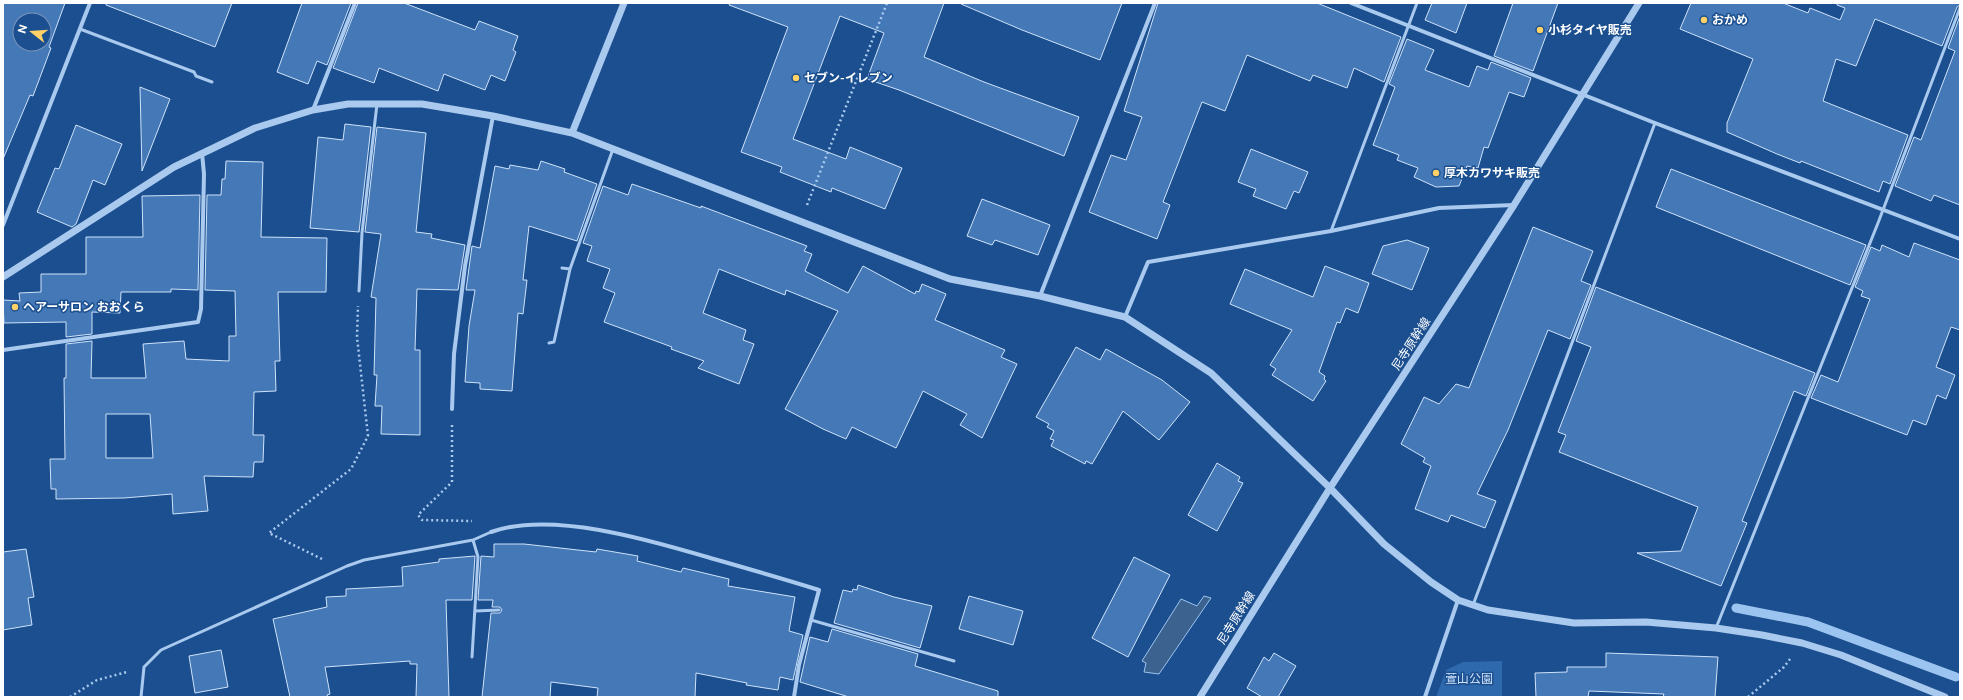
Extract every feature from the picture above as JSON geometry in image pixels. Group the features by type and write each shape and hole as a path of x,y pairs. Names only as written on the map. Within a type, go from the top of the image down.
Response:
{"street":[{"path":"3,225 90,3"},
{"path":"313,110 355,3"},
{"path":"572,133 624,3"},
{"path":"1040,296 1155,3"},
{"path":"1351,3 1655,123 1960,239"},
{"name":"尼寺原幹線","path":"1200,697 1330,488 1514,205 1639,3"},
{"path":"3,277 174,167 202,152 254,128 313,110 348,104 422,104 493,116 572,133 950,279 1040,296 1125,317 1211,373 1330,488 1384,544 1431,582 1458,600 1473,605 1526,617 1574,623 1646,622 1716,628 1802,643 1840,655 1945,697"},
{"path":"452,409 454,354 465,266 493,116"},
{"path":"3,350 198,322 201,310 204,174 202,152"},
{"path":"1125,317 1148,262 1331,231 1439,208 1514,205"},
{"path":"491,532 498,529 528,526 594,528 668,546 819,590 799,665 794,697"},
{"path":"1425,697 1458,600"}],"lane":[{"path":"1331,231 1417,3"},
{"path":"1716,628 1883,210 1960,8"},
{"path":"80,29 194,72 196,76 212,82"},
{"path":"359,291 362,233 377,104"},
{"path":"1473,605 1655,123"},
{"path":"549,344 554,342 570,269 613,149"},
{"path":"562,268 570,269"},
{"path":"140,697 144,667 161,650 347,566 364,560 473,540 491,532"},
{"path":"472,657 478,557 473,540"},
{"path":"475,611 499,610"},
{"path":"811,620 954,661"}],"path":[{"path":"801,222 887,3"},
{"path":"347,566 330,564 269,533 351,469 368,436 357,337 359,291"},
{"path":"452,409 452,482 418,516 422,520 483,521 491,532"},
{"path":"1748,697 1784,667 1802,643"},
{"path":"70,697 97,680 129,671"}],"green space":[{"name":"萱山公園","path":"1502,661 1502,697 1436,697 1446,670 1463,662"}],"shaded area":[{"path":"1204,596 1211,598 1159,674 1144,672 1146,663 1142,661 1181,599 1197,606"}],"building":[{"path":"3,3 65,3 52,39 52,12 12,12 12,52 50,52 33,96 30,95 3,159"},
{"path":"106,3 232,3 215,47 106,5"},
{"path":"302,3 351,3 327,65 317,61 308,84 277,72"},
{"path":"358,3 404,3 475,30 479,21 518,36 513,50 516,52 505,81 491,75 485,90 444,74 438,91 379,68 374,83 333,68"},
{"path":"730,3 944,3 924,57 984,82 1079,117 1064,156 899,90 867,79 884,33 840,16 793,139 846,159 850,147 902,168 885,209 832,188 831,192 780,172 782,167 741,152 788,27 729,5"},
{"path":"961,3 1122,3 1100,60 1022,30"},
{"path":"1158,3 1317,3 1401,37 1384,82 1354,68 1347,88 1313,75 1310,81 1247,55 1225,111 1202,102 1163,202 1170,205 1157,239 1089,212 1111,155 1126,160 1142,117 1124,111"},
{"path":"1432,3 1467,3 1456,33 1425,20"},
{"path":"1513,3 1558,3 1533,71 1494,56"},
{"path":"1691,3 1783,3 1808,13 1810,8 1840,20 1845,8 1837,5 1837,3 1960,3 1960,5 1957,7 1942,46 1875,19 1856,66 1836,59 1823,101 1908,135 1890,184 1883,181 1879,192 1801,161 1800,163 1777,154 1727,132 1727,123 1753,59 1680,29"},
{"path":"1960,16 1960,205 1934,195 1931,201 1895,186 1914,137 1921,140 1955,51 1948,48"},
{"path":"1407,39 1434,50 1425,70 1469,87 1477,66 1488,70 1491,62 1531,78 1524,97 1509,92 1488,148 1484,147 1478,168 1467,166 1459,186 1436,187 1414,177 1418,168 1397,160 1399,155 1373,145 1395,87 1389,84"},
{"path":"140,87 170,99 142,171"},
{"path":"345,124 371,127 359,232 310,228 318,137 343,140"},
{"path":"76,125 122,144 105,185 93,180 76,224 72,227 37,212 55,168 59,169"},
{"path":"377,127 426,133 416,232 432,234 431,238 465,245 458,290 417,289 415,350 420,350 420,435 381,434 382,406 375,406 377,375 374,375 376,298 371,297 381,234 365,232"},
{"path":"1251,149 1308,172 1299,193 1294,191 1286,209 1253,196 1256,189 1238,182"},
{"path":"226,161 263,162 261,237 327,238 326,292 278,292 280,361 275,361 276,391 254,392 253,435 264,435 263,462 254,462 253,477 204,476 208,511 173,514 172,494 124,498 56,499 56,489 51,489 50,459 65,459 64,378 66,378 66,344 92,341 91,378 146,378 143,344 184,341 186,359 229,361 229,336 236,336 235,291 205,290 207,195 221,195 222,179 225,179","holes":["106,414 150,414 153,458 106,458"]},
{"path":"541,161 565,169 564,172 597,184 577,241 529,226 523,280 527,280 523,314 518,313 512,391 480,389 480,383 465,382 469,326 475,290 466,290 472,246 480,248 495,166 509,169 510,165 538,170"},
{"path":"1671,169 1866,245 1850,285 1656,207"},
{"path":"632,184 701,208 701,206 807,246 804,251 812,254 805,271 848,293 863,266 915,294 916,291 919,292 922,284 946,294 935,320 1005,350 1001,357 1017,364 982,438 960,425 967,414 923,391 896,448 852,427 846,439 785,409 838,311 786,290 785,295 719,269 703,313 746,330 743,340 754,344 739,384 698,368 704,361 671,349 672,347 604,322 615,293 603,288 610,269 587,261 592,246 583,243 603,186 628,195"},
{"path":"200,195 198,290 171,289 171,292 121,292 120,313 92,312 92,334 66,337 66,322 4,323 3,300 20,301 19,293 41,292 41,274 86,274 86,237 143,237 142,196"},
{"path":"982,199 1050,225 1038,255 995,240 992,245 967,236"},
{"path":"1533,227 1593,251 1581,281 1591,285 1570,339 1548,330 1508,430 1477,494 1496,501 1485,528 1451,515 1448,522 1415,509 1431,466 1423,462 1425,458 1401,444 1424,397 1439,404 1456,384 1469,388"},
{"path":"1407,240 1429,248 1412,290 1372,274 1383,246"},
{"path":"1914,243 1960,260 1960,330 1951,327 1936,367 1955,375 1946,399 1937,395 1926,425 1913,420 1907,435 1811,398 1821,375 1838,382 1870,299 1861,296 1863,291 1855,287 1871,247 1880,251 1882,245 1909,257"},
{"path":"1325,266 1369,283 1358,313 1346,308 1340,323 1337,322 1319,372 1325,376 1324,379 1326,381 1313,401 1272,375 1276,369 1270,365 1292,330 1230,304 1245,269 1313,297"},
{"path":"1596,287 1815,373 1806,396 1794,391 1742,521 1747,523 1721,586 1637,553 1681,551 1698,507 1559,452 1566,435 1558,432 1591,347 1576,341"},
{"path":"1076,347 1100,360 1106,349 1162,380 1190,402 1159,440 1123,411 1092,464 1086,461 1085,464 1051,446 1054,440 1050,439 1054,431 1047,427 1049,424 1036,417"},
{"path":"1217,463 1240,477 1238,481 1243,483 1217,531 1188,515"},
{"path":"494,544 524,544 596,552 597,549 638,556 637,561 681,572 683,568 729,579 728,586 795,597 789,631 803,635 793,680 780,677 778,690 746,685 747,683 696,673 695,697 597,697 598,688 551,682 550,697 482,697 491,613 500,613 502,610 500,607 492,607 493,600 478,600 481,556 494,557"},
{"path":"26,549 34,597 28,598 32,625 3,630 3,552"},
{"path":"475,556 472,600 446,600 449,697 416,697 417,664 410,664 410,661 325,667 330,694 327,695 328,697 290,697 273,619 327,607 326,597 346,596 346,589 403,586 402,567 439,562 439,559"},
{"path":"1134,557 1170,575 1128,657 1092,638"},
{"path":"858,585 894,597 932,606 920,648 834,623 843,590 852,592 853,589 857,590"},
{"path":"969,596 1023,611 1013,645 959,629"},
{"path":"832,629 918,654 915,666 998,691 998,697 849,697 800,682 810,637 828,642"},
{"path":"221,650 228,687 195,693 189,656"},
{"path":"1274,653 1296,666 1278,697 1262,697 1247,688 1264,657 1269,661"},
{"path":"1606,653 1718,657 1715,697 1663,697 1664,694 1589,691 1588,697 1536,697 1535,673 1567,672 1567,667 1606,667"}],"waterway":[{"path":"1736,608 1808,622 1956,677"}],"place":[{"name":"おかめ","path":"1704,20"},
{"name":"小杉タイヤ販売","path":"1540,30"},
{"name":"セブン-イレブン","path":"796,78"},
{"name":"厚木カワサキ販売","path":"1436,173"},
{"name":"ヘアーサロン おおくら","path":"15,307"}]}
